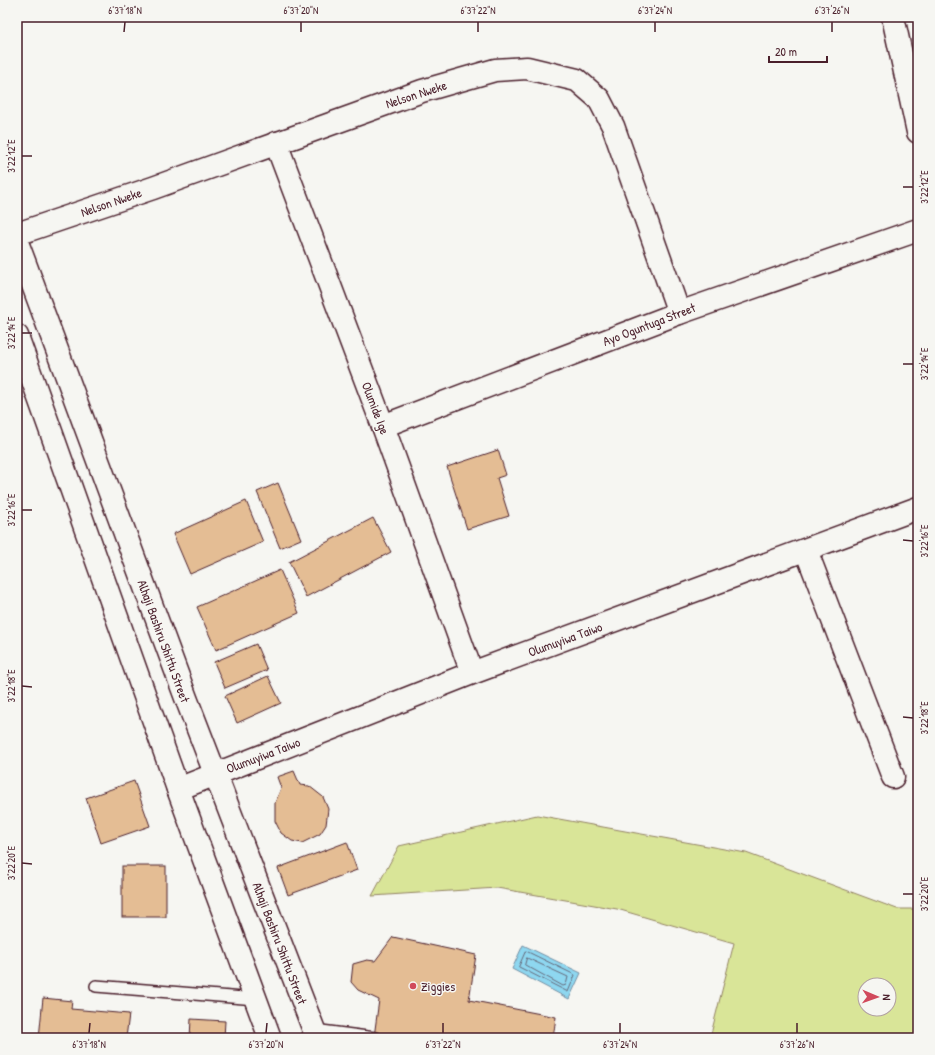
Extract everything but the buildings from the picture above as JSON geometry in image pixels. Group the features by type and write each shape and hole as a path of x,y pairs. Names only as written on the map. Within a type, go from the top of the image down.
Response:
{"street":[{"path":"893,17 918,132"},
{"name":"Nelson Nweke","path":"17,234 276,144 422,91 495,70 527,68 577,80 599,99 613,126 679,312"},
{"name":"Olumide Ige","path":"276,144 384,426 472,673"},
{"name":"Ayo Oguntuga Street","path":"384,426 679,312 918,230"},
{"name":"Alhaji Bashiru Shittu Street","path":"17,242 214,774 315,1034"},
{"path":"17,336 178,789 270,1038"},
{"name":"Olumuyiwa Taiwo","path":"178,789 472,673 918,508"},
{"path":"806,550 893,777"}],"lane":[{"path":"96,986 256,999"},
{"path":"315,1034 375,1038"}],"green space":[{"path":"537,815 746,853 897,909 918,909 918,1038 710,1038 734,943 617,909 497,888 372,896 399,846"}],"water":[{"path":"523,945 581,973 569,999 512,969"}],"place":[{"name":"Ziggies","path":"413,986"}]}
